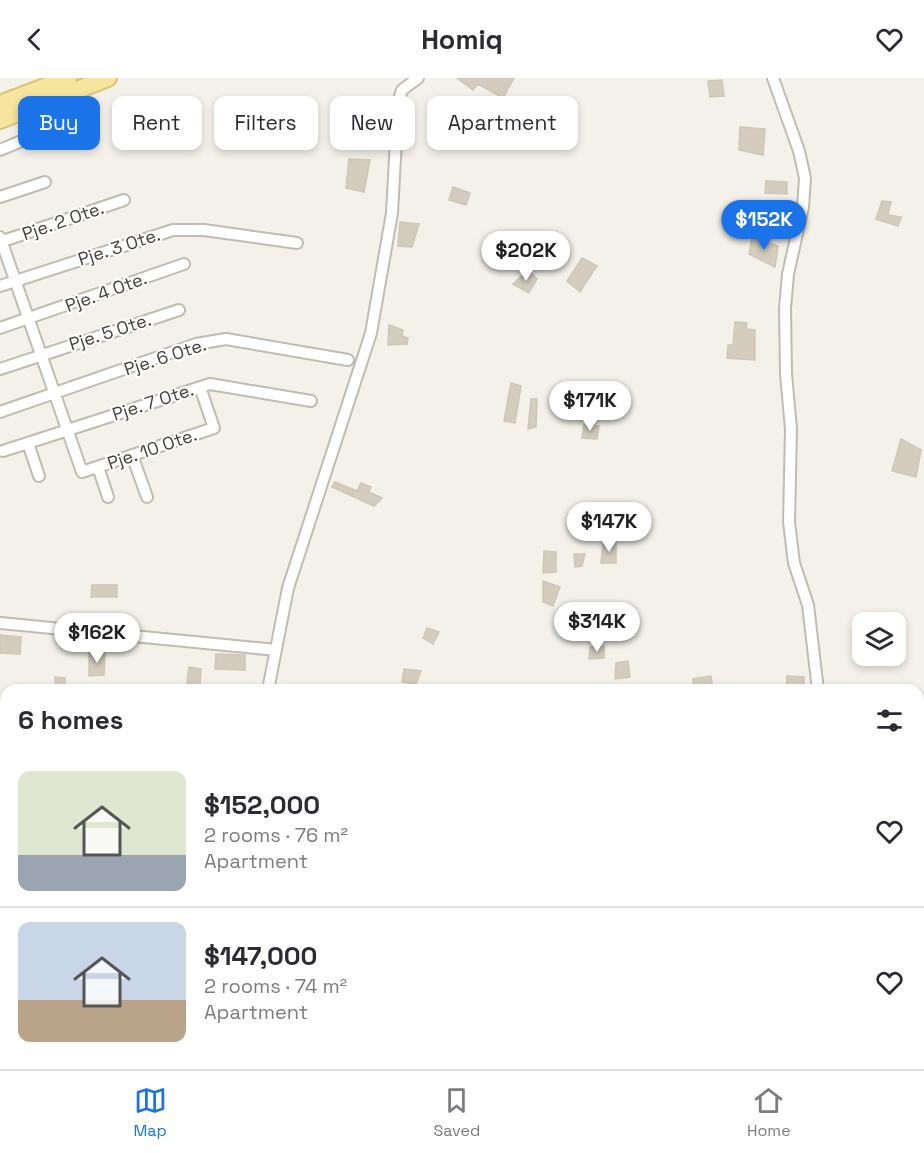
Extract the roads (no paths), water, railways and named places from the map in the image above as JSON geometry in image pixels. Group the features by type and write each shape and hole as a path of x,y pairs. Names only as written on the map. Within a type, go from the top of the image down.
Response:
{"main road":[{"path":"0,104 68,78"},
{"path":"64,96 108,78"},
{"path":"0,120 18,113"}],"street":[{"path":"269,684 288,588 371,333 392,213 398,103 402,90 418,78"},
{"path":"773,78 799,151 805,178 803,207 788,274 785,308 786,374 791,429 789,522 794,563 808,605 817,684"},
{"path":"0,150 18,143"},
{"path":"0,197 45,182"},
{"name":"Pje. 2 Ote.","path":"1,240 124,200"},
{"name":"Pje. 3 Ote.","path":"0,286 173,230 204,230 297,243"},
{"path":"1,240 68,431"},
{"name":"Pje. 4 Ote.","path":"0,328 29,320 184,264"},
{"name":"Pje. 5 Ote.","path":"0,369 179,310"},
{"name":"Pje. 6 Ote.","path":"0,412 196,344 226,339 348,360"},
{"name":"Pje. 7 Ote.","path":"3,451 210,384 311,401"},
{"name":"Pje. 10 Ote.","path":"68,431 82,472 98,467 214,428 200,387"},
{"path":"28,443 39,476"},
{"path":"132,455 147,497"},
{"path":"98,467 108,497"},
{"path":"0,623 276,650"}]}
